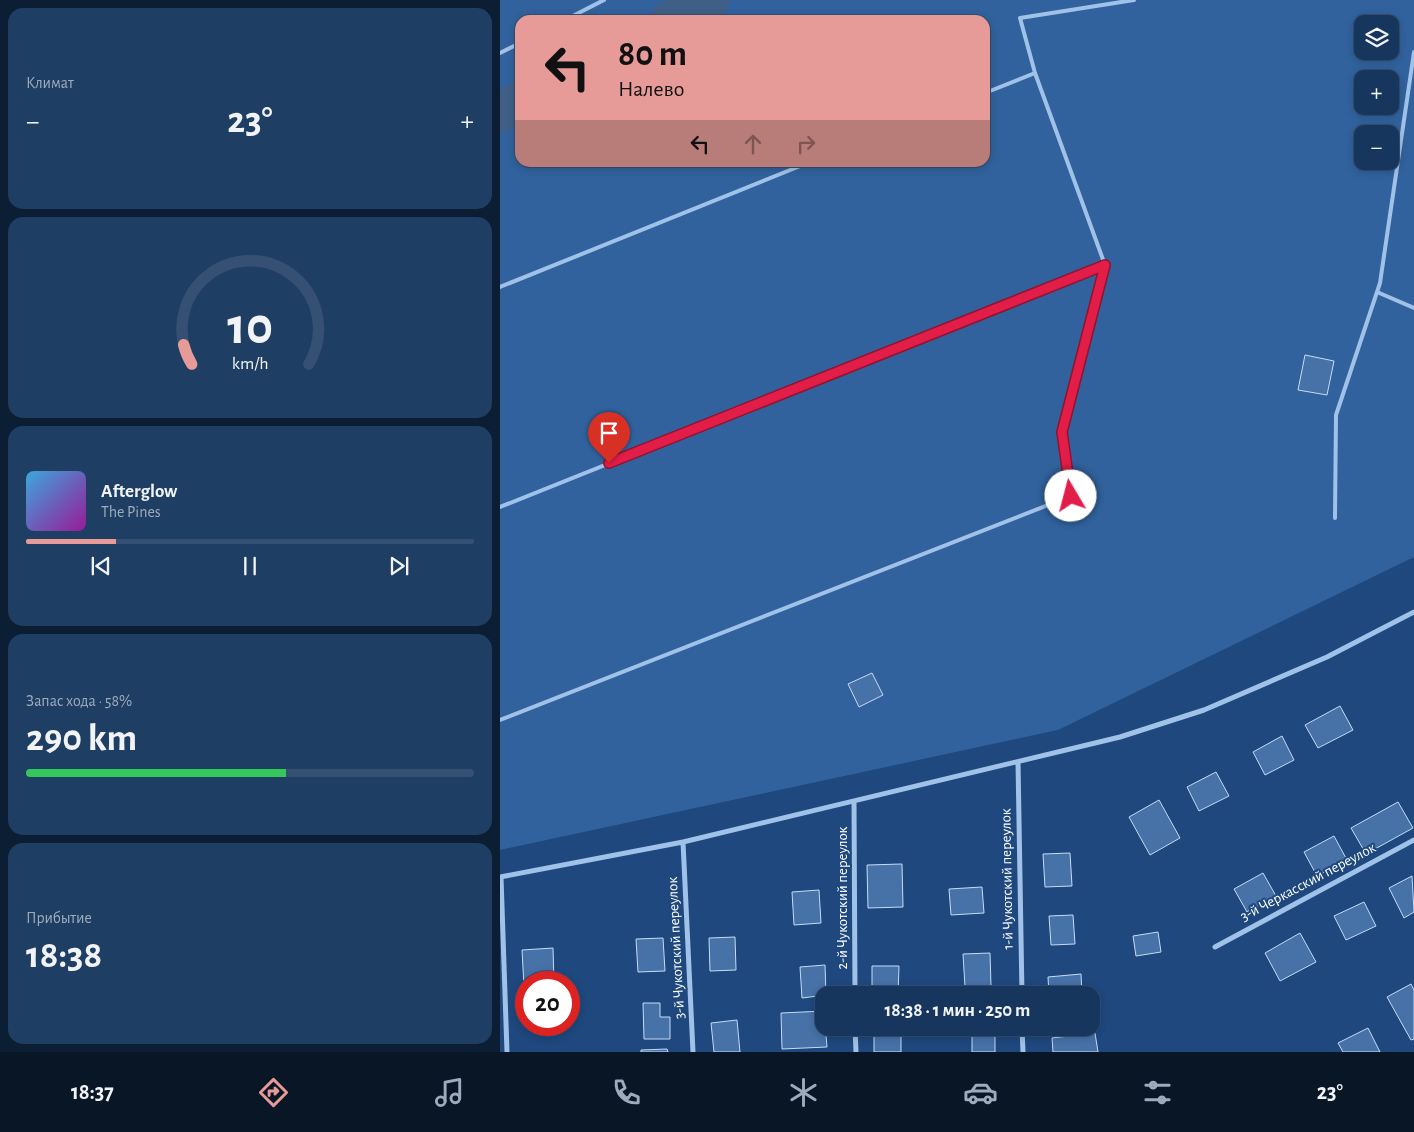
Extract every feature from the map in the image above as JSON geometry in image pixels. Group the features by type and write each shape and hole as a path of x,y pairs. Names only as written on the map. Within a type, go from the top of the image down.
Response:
{"street":[{"path":"507,1052 501,877 683,842 1120,737 1204,710 1327,657 1414,612"},
{"name":"1-й Чукотский переулок","path":"1018,762 1022,986"},
{"name":"2-й Чукотский переулок","path":"854,801 855,986"},
{"name":"3-й Черкасский переулок","path":"1215,947 1414,840"},
{"name":"3-й Чукотский переулок","path":"683,842 693,1052"},
{"path":"856,1036 856,1052"},
{"path":"1022,1036 1023,1052"}],"lane":[{"path":"575,15 604,0"},
{"path":"500,720 1071,496 1062,432 1105,265 1035,72 1020,18 1134,0"},
{"path":"500,53 515,46"},
{"path":"1335,518 1336,416 1377,292 1414,52"},
{"path":"990,90 1035,72"},
{"path":"500,287 798,167"},
{"path":"500,507 1105,265"},
{"path":"1377,292 1414,308"}],"shaded area":[{"path":"500,0 1414,0 1414,557 1058,730 500,850"}],"building":[{"path":"1305,355 1334,361 1327,395 1298,390"},
{"path":"872,673 883,695 859,707 848,684"},
{"path":"1340,706 1353,730 1318,748 1305,725"},
{"path":"1282,736 1294,760 1265,775 1253,752"},
{"path":"1216,772 1229,796 1199,811 1187,787"},
{"path":"1159,800 1180,838 1150,855 1129,817"},
{"path":"1398,802 1413,828 1366,854 1351,828"},
{"path":"1334,836 1347,860 1317,876 1304,852"},
{"path":"1070,853 1072,886 1045,887 1043,854"},
{"path":"902,864 903,907 868,908 867,865"},
{"path":"1263,873 1276,896 1247,912 1234,889"},
{"path":"1412,876 1414,912 1404,918 1389,888"},
{"path":"982,887 984,913 951,915 949,889"},
{"path":"819,890 821,923 794,925 792,892"},
{"path":"1364,902 1376,926 1346,940 1334,916"},
{"path":"1073,915 1075,944 1051,945 1049,916"},
{"path":"1158,932 1161,952 1136,956 1133,936"},
{"path":"1300,933 1316,962 1280,981 1265,953"},
{"path":"735,937 736,970 710,971 709,938"},
{"path":"663,938 665,971 638,972 636,939"},
{"path":"553,948 554,971 523,971 522,950"},
{"path":"990,953 991,986 965,986 963,954"},
{"path":"825,965 826,986 815,986 815,996 802,998 800,967"},
{"path":"872,966 899,966 898,986 872,986"},
{"path":"1081,974 1082,986 1048,986 1048,977"},
{"path":"1411,984 1414,990 1414,1039 1411,1040 1387,997"},
{"path":"643,1003 660,1003 660,1017 670,1017 670,1039 644,1039"},
{"path":"815,1011 815,1036 826,1036 827,1047 782,1049 781,1013"},
{"path":"737,1020 740,1052 714,1052 711,1023"},
{"path":"1368,1028 1380,1052 1343,1052 1338,1043"},
{"path":"874,1036 901,1036 901,1052 874,1052"},
{"path":"972,1036 995,1036 995,1052 972,1052"},
{"path":"1095,1036 1098,1052 1053,1052 1052,1038"},
{"path":"667,1049 668,1052 641,1052 641,1050"}],"waterway":[{"path":"679,15 710,0"},
{"path":"500,113 515,103"}],"route":[{"path":"609,463 1105,265 1062,432 1071,496"}]}
